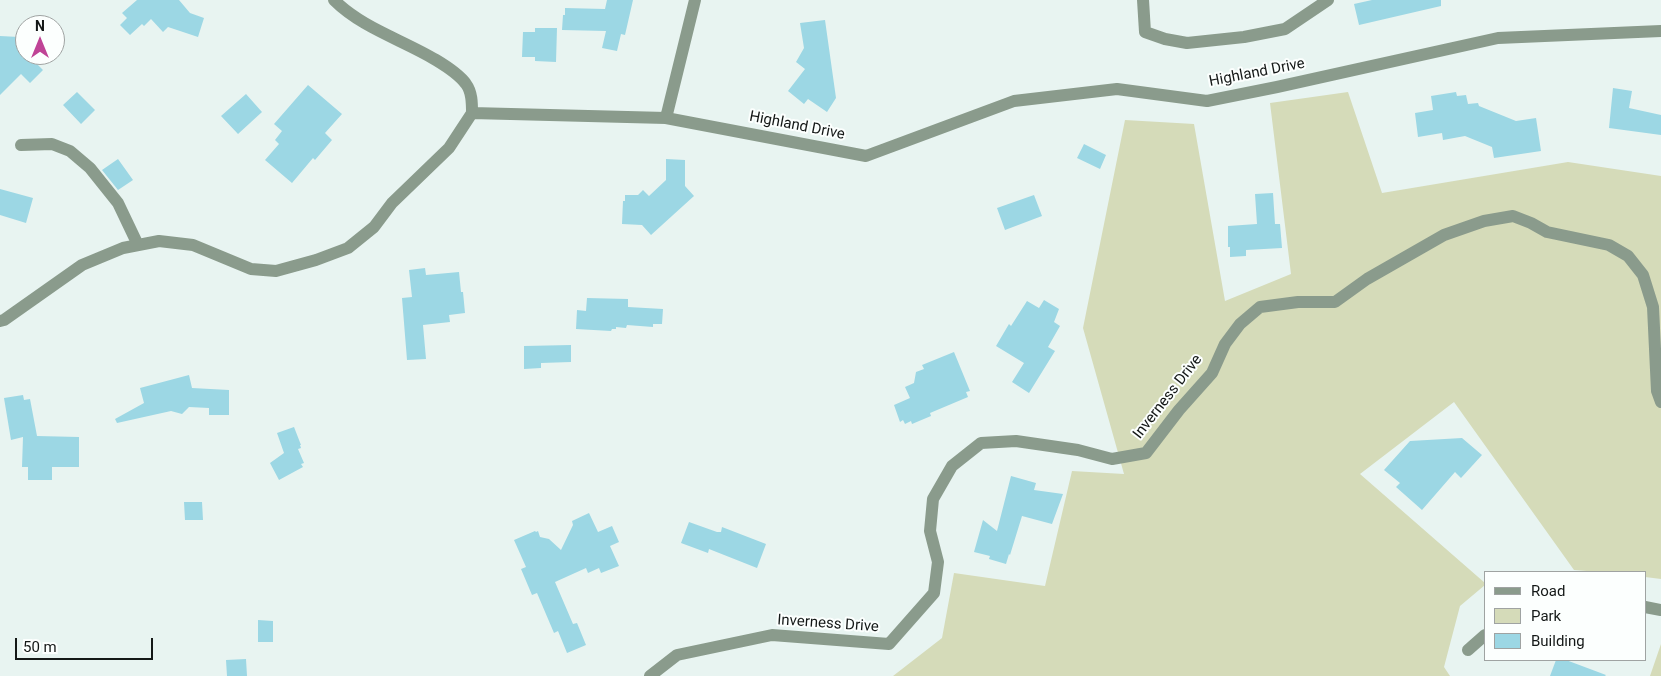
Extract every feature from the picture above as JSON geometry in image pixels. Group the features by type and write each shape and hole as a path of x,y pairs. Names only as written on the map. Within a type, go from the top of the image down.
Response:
{"street":[{"path":"0,321 82,265 123,248 159,241 193,245 251,269 276,271 316,260 348,248 374,227 392,203 449,148 472,113 471,96 466,83 448,67 421,51 382,33 334,0"},
{"path":"666,118 695,0"},
{"path":"1144,0 1145,32 1187,43 1244,37 1285,29 1328,0"},
{"name":"Highland Drive","path":"472,113 666,118 866,156 1014,101 1117,89 1207,101 1498,38 1661,31"},
{"path":"21,145 52,144 77,156 90,168 118,203 138,245"},
{"name":"Inverness Drive","path":"650,676 677,655 772,636 889,644 934,593 938,562 930,531 933,499 952,466 981,443 1016,441 1078,450 1112,459 1146,453 1179,410 1212,374 1225,344 1240,324 1260,307 1298,302 1335,302 1367,279 1444,235 1484,221 1513,216 1530,222 1547,232 1609,246 1628,256 1644,275 1653,307 1657,391 1661,402"},
{"path":"1646,607 1661,610"},
{"path":"1468,650 1484,635"}],"green space":[{"path":"1348,92 1382,193 1568,162 1661,176 1661,579 1646,577 1646,571 1574,570 1454,402 1360,474 1484,582 1484,586 1460,606 1444,667 1450,676 893,676 942,638 954,573 1045,586 1072,471 1124,474 1083,328 1125,120 1194,124 1225,301 1291,274 1270,103"},
{"path":"1661,644 1661,676 1650,676"}],"building":[{"path":"137,0 179,0 190,13 204,18 198,37 168,27 163,32 151,19 130,35 120,25 127,18 122,13"},
{"path":"607,0 633,0 625,35 621,34 617,51 602,48 606,31 562,30 565,8 605,9"},
{"path":"1372,0 1441,0 1441,6 1359,25 1354,4"},
{"path":"825,20 836,98 827,112 808,99 804,104 788,91 805,69 796,62 804,48 800,23"},
{"path":"535,28 557,28 556,62 535,61 535,57 522,57 523,32 535,32"},
{"path":"0,36 15,37 15,65 38,65 43,70 30,83 21,74 0,95"},
{"path":"308,85 342,114 325,133 332,140 315,160 313,158 292,183 265,160 279,144 275,140 282,131 274,124"},
{"path":"1613,88 1632,91 1629,108 1661,115 1661,135 1609,128"},
{"path":"77,92 95,110 81,124 63,105"},
{"path":"1456,92 1457,96 1466,95 1468,104 1478,103 1479,106 1516,121 1536,118 1541,151 1494,158 1492,147 1465,136 1443,140 1442,133 1418,137 1415,113 1433,110 1431,96"},
{"path":"246,94 262,112 238,134 221,116"},
{"path":"1084,144 1106,155 1100,169 1077,158"},
{"path":"118,159 133,180 118,190 102,170"},
{"path":"666,159 685,160 685,186 694,196 651,235 642,225 622,224 625,195 638,195 643,190 649,196 666,180"},
{"path":"0,189 33,198 26,223 0,215"},
{"path":"1273,193 1275,224 1280,224 1282,248 1246,250 1246,256 1230,257 1228,226 1257,224 1255,194"},
{"path":"1034,195 1042,216 1005,230 997,208"},
{"path":"425,268 426,275 459,272 465,313 449,315 450,322 423,325 426,359 407,360 402,298 412,297 409,270"},
{"path":"587,298 628,299 628,307 663,309 662,324 653,324 653,327 627,325 626,328 616,327 616,329 611,331 576,329 577,310 586,311"},
{"path":"1044,300 1059,309 1054,322 1060,326 1048,347 1055,351 1029,393 1012,382 1024,363 996,346 1009,324 1011,326 1027,301 1039,308"},
{"path":"571,345 571,362 541,363 541,368 524,369 524,346"},
{"path":"954,352 970,391 966,392 968,397 930,413 931,416 912,424 911,421 905,424 903,420 900,422 894,405 910,398 905,387 914,383 916,372 924,369 922,365"},
{"path":"189,375 192,388 229,390 229,415 209,415 209,408 189,407 182,414 171,411 117,423 115,419 144,403 140,388"},
{"path":"23,395 24,400 30,399 37,436 79,437 79,467 52,467 52,480 28,480 28,467 22,467 23,437 11,440 4,398"},
{"path":"294,427 301,445 301,448 298,449 304,463 301,464 303,467 279,480 270,463 284,453 277,433"},
{"path":"1462,438 1482,455 1461,478 1455,472 1422,510 1396,487 1400,483 1384,470 1410,441"},
{"path":"1011,476 1036,483 1034,490 1063,494 1052,524 1022,516 1006,564 989,559 990,556 974,552 983,520 997,531"},
{"path":"184,502 202,502 203,520 185,520"},
{"path":"589,513 598,532 612,526 619,542 610,546 619,566 601,573 599,568 588,573 586,568 555,582 573,624 577,623 586,645 567,653 558,631 554,633 537,593 532,595 521,569 526,567 514,540 538,531 540,537 549,539 561,550 573,525 572,521"},
{"path":"689,522 717,532 721,532 722,527 766,544 757,568 709,549 708,553 681,543"},
{"path":"258,620 273,621 273,642 258,642"},
{"path":"246,659 247,676 227,676 226,660"},
{"path":"1556,661 1569,661 1606,675 1605,676 1550,676"}]}
